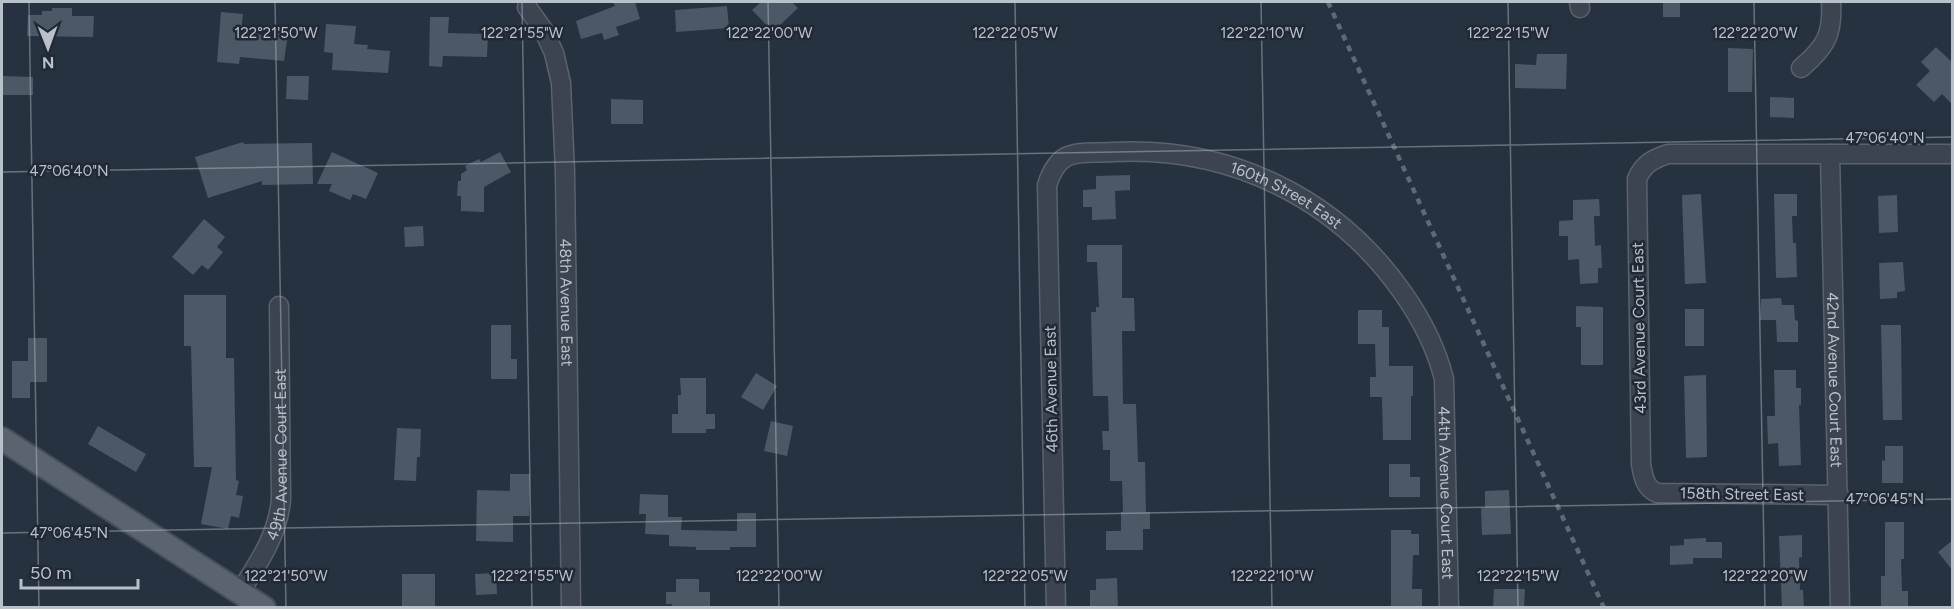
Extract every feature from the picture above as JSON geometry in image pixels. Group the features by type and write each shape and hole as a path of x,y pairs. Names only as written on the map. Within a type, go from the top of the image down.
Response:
{"main road":[{"path":"2,439 264,608"}],"street":[{"path":"1801,68 1821,49 1830,34 1831,2"},
{"name":"48th Avenue East","path":"527,3 554,53 561,83 565,172 571,608"},
{"name":"160th Street East","path":"1053,172 1060,159 1070,154 1130,151 1211,160 1237,168 1286,189 1310,202 1342,227 1391,276 1428,333 1438,356 1444,379"},
{"name":"43rd Avenue Court East","path":"1648,486 1641,464 1637,179 1641,169 1646,164 1668,154 1830,154"},
{"path":"1830,154 1953,154"},
{"name":"42nd Avenue Court East","path":"1830,154 1840,608"},
{"name":"46th Avenue East","path":"1053,172 1047,185 1056,608"},
{"name":"49th Avenue Court East","path":"240,592 270,544 279,515 281,499 279,306"},
{"name":"44th Avenue Court East","path":"1444,379 1449,608"},
{"name":"158th Street East","path":"1648,486 1657,493 1839,495"}],"building":[{"path":"613,2 635,2 640,19 616,27 619,35 604,40 602,33 581,39 576,21 615,6"},
{"path":"761,2 792,2 798,8 773,32 752,10"},
{"path":"1663,3 1680,3 1680,17 1663,17"},
{"path":"727,6 729,28 676,32 675,10"},
{"path":"52,8 72,8 72,16 94,16 93,37 27,36 28,15 42,15 42,11 52,11"},
{"path":"221,12 243,14 241,33 273,36 274,32 288,34 284,61 240,57 239,64 217,62"},
{"path":"430,17 449,17 448,33 488,34 487,57 443,56 442,67 429,66"},
{"path":"326,24 356,26 354,44 368,45 367,49 390,51 388,73 332,70 333,53 324,52"},
{"path":"1936,47 1953,63 1953,105 1942,94 1934,102 1916,85 1930,71 1921,62"},
{"path":"1728,48 1753,49 1752,92 1728,92"},
{"path":"1537,54 1567,54 1566,89 1515,88 1515,64 1536,65"},
{"path":"2,76 33,77 33,95 2,95"},
{"path":"287,76 309,76 308,100 286,99"},
{"path":"1770,97 1794,98 1794,118 1770,117"},
{"path":"611,99 643,100 643,124 611,124"},
{"path":"243,142 244,144 312,143 313,184 262,185 262,181 208,198 195,157"},
{"path":"332,152 378,173 366,199 353,194 350,200 329,191 332,184 317,184"},
{"path":"500,152 511,172 484,187 484,212 461,211 461,196 457,196 458,181 461,181 461,174 467,170 465,166 479,159 481,162"},
{"path":"1130,175 1130,190 1115,191 1116,219 1092,220 1092,207 1083,207 1083,190 1096,189 1096,176"},
{"path":"1701,194 1706,283 1685,284 1682,195"},
{"path":"1774,194 1797,194 1797,216 1792,216 1797,277 1776,278"},
{"path":"1897,195 1898,232 1879,233 1878,196"},
{"path":"1599,199 1600,216 1594,216 1595,246 1601,245 1602,268 1598,268 1598,283 1580,284 1579,259 1568,260 1568,236 1559,236 1559,221 1573,220 1573,200"},
{"path":"204,219 225,237 217,247 223,252 208,270 202,265 193,275 172,257"},
{"path":"423,226 424,246 405,247 404,227"},
{"path":"1087,245 1122,245 1122,298 1134,298 1135,331 1122,331 1123,404 1136,404 1138,462 1145,462 1146,512 1150,512 1150,529 1143,529 1143,550 1106,550 1106,531 1121,531 1122,481 1110,481 1110,450 1103,450 1102,431 1109,431 1108,396 1093,396 1091,312 1096,312 1096,307 1099,307 1097,262 1087,262"},
{"path":"1903,262 1905,291 1897,292 1897,298 1880,299 1879,263"},
{"path":"184,295 226,295 226,358 234,358 236,480 239,481 236,495 243,496 239,518 231,516 228,529 201,524 212,467 194,467 191,346 184,346"},
{"path":"1781,298 1782,305 1794,305 1795,320 1798,321 1798,342 1777,342 1776,320 1760,320 1761,299"},
{"path":"1576,306 1603,307 1603,365 1581,365 1581,327 1576,327"},
{"path":"1685,309 1704,309 1704,346 1685,346"},
{"path":"1358,310 1382,310 1382,327 1389,327 1389,366 1413,366 1411,440 1383,440 1382,397 1370,397 1370,377 1376,377 1375,344 1358,344"},
{"path":"491,325 511,325 511,359 517,359 517,379 491,379"},
{"path":"1881,325 1901,325 1902,420 1883,420"},
{"path":"28,338 47,338 47,382 30,382 30,398 12,398 12,361 28,361"},
{"path":"1774,370 1796,370 1796,388 1801,388 1801,405 1799,405 1801,465 1779,466 1778,443 1768,444 1767,416 1775,416"},
{"path":"756,373 777,386 763,410 741,397"},
{"path":"1706,375 1707,457 1686,458 1684,376"},
{"path":"680,378 706,378 706,414 715,414 715,429 706,429 706,433 672,433 672,414 678,414 678,395 681,395"},
{"path":"771,421 793,426 787,456 764,451"},
{"path":"98,426 146,454 136,472 88,444"},
{"path":"397,428 421,429 416,481 394,480"},
{"path":"1885,446 1903,446 1903,483 1882,483 1882,460 1885,461"},
{"path":"1389,464 1410,464 1410,477 1420,477 1420,497 1389,497"},
{"path":"510,474 530,474 529,516 513,516 513,542 476,541 477,490 510,491"},
{"path":"1509,490 1511,534 1482,535 1481,508 1485,508 1485,491"},
{"path":"640,494 668,495 668,517 682,517 681,530 737,531 737,513 756,513 756,547 696,550 696,547 669,546 669,535 645,534 646,514 639,514"},
{"path":"1885,522 1904,522 1904,559 1901,559 1902,591 1908,591 1908,608 1881,608 1881,576 1885,576"},
{"path":"1391,530 1411,530 1411,534 1419,534 1419,555 1413,555 1412,589 1422,589 1422,608 1391,608"},
{"path":"1802,535 1802,557 1799,558 1800,590 1803,590 1804,608 1782,608 1779,536"},
{"path":"1706,538 1706,542 1722,542 1722,558 1693,558 1693,564 1670,565 1670,546 1684,545 1684,539"},
{"path":"1953,540 1953,571 1938,552"},
{"path":"496,573 497,594 476,595 475,574"},
{"path":"402,574 435,574 435,608 402,608"},
{"path":"1117,578 1118,608 1090,608 1090,590 1096,590 1096,579"},
{"path":"676,579 699,579 699,592 710,592 710,608 672,608 672,604 666,604 666,592 676,592"},
{"path":"1494,589 1525,589 1524,608 1493,607"}],"railway":[{"path":"1328,2 1604,608"}]}
